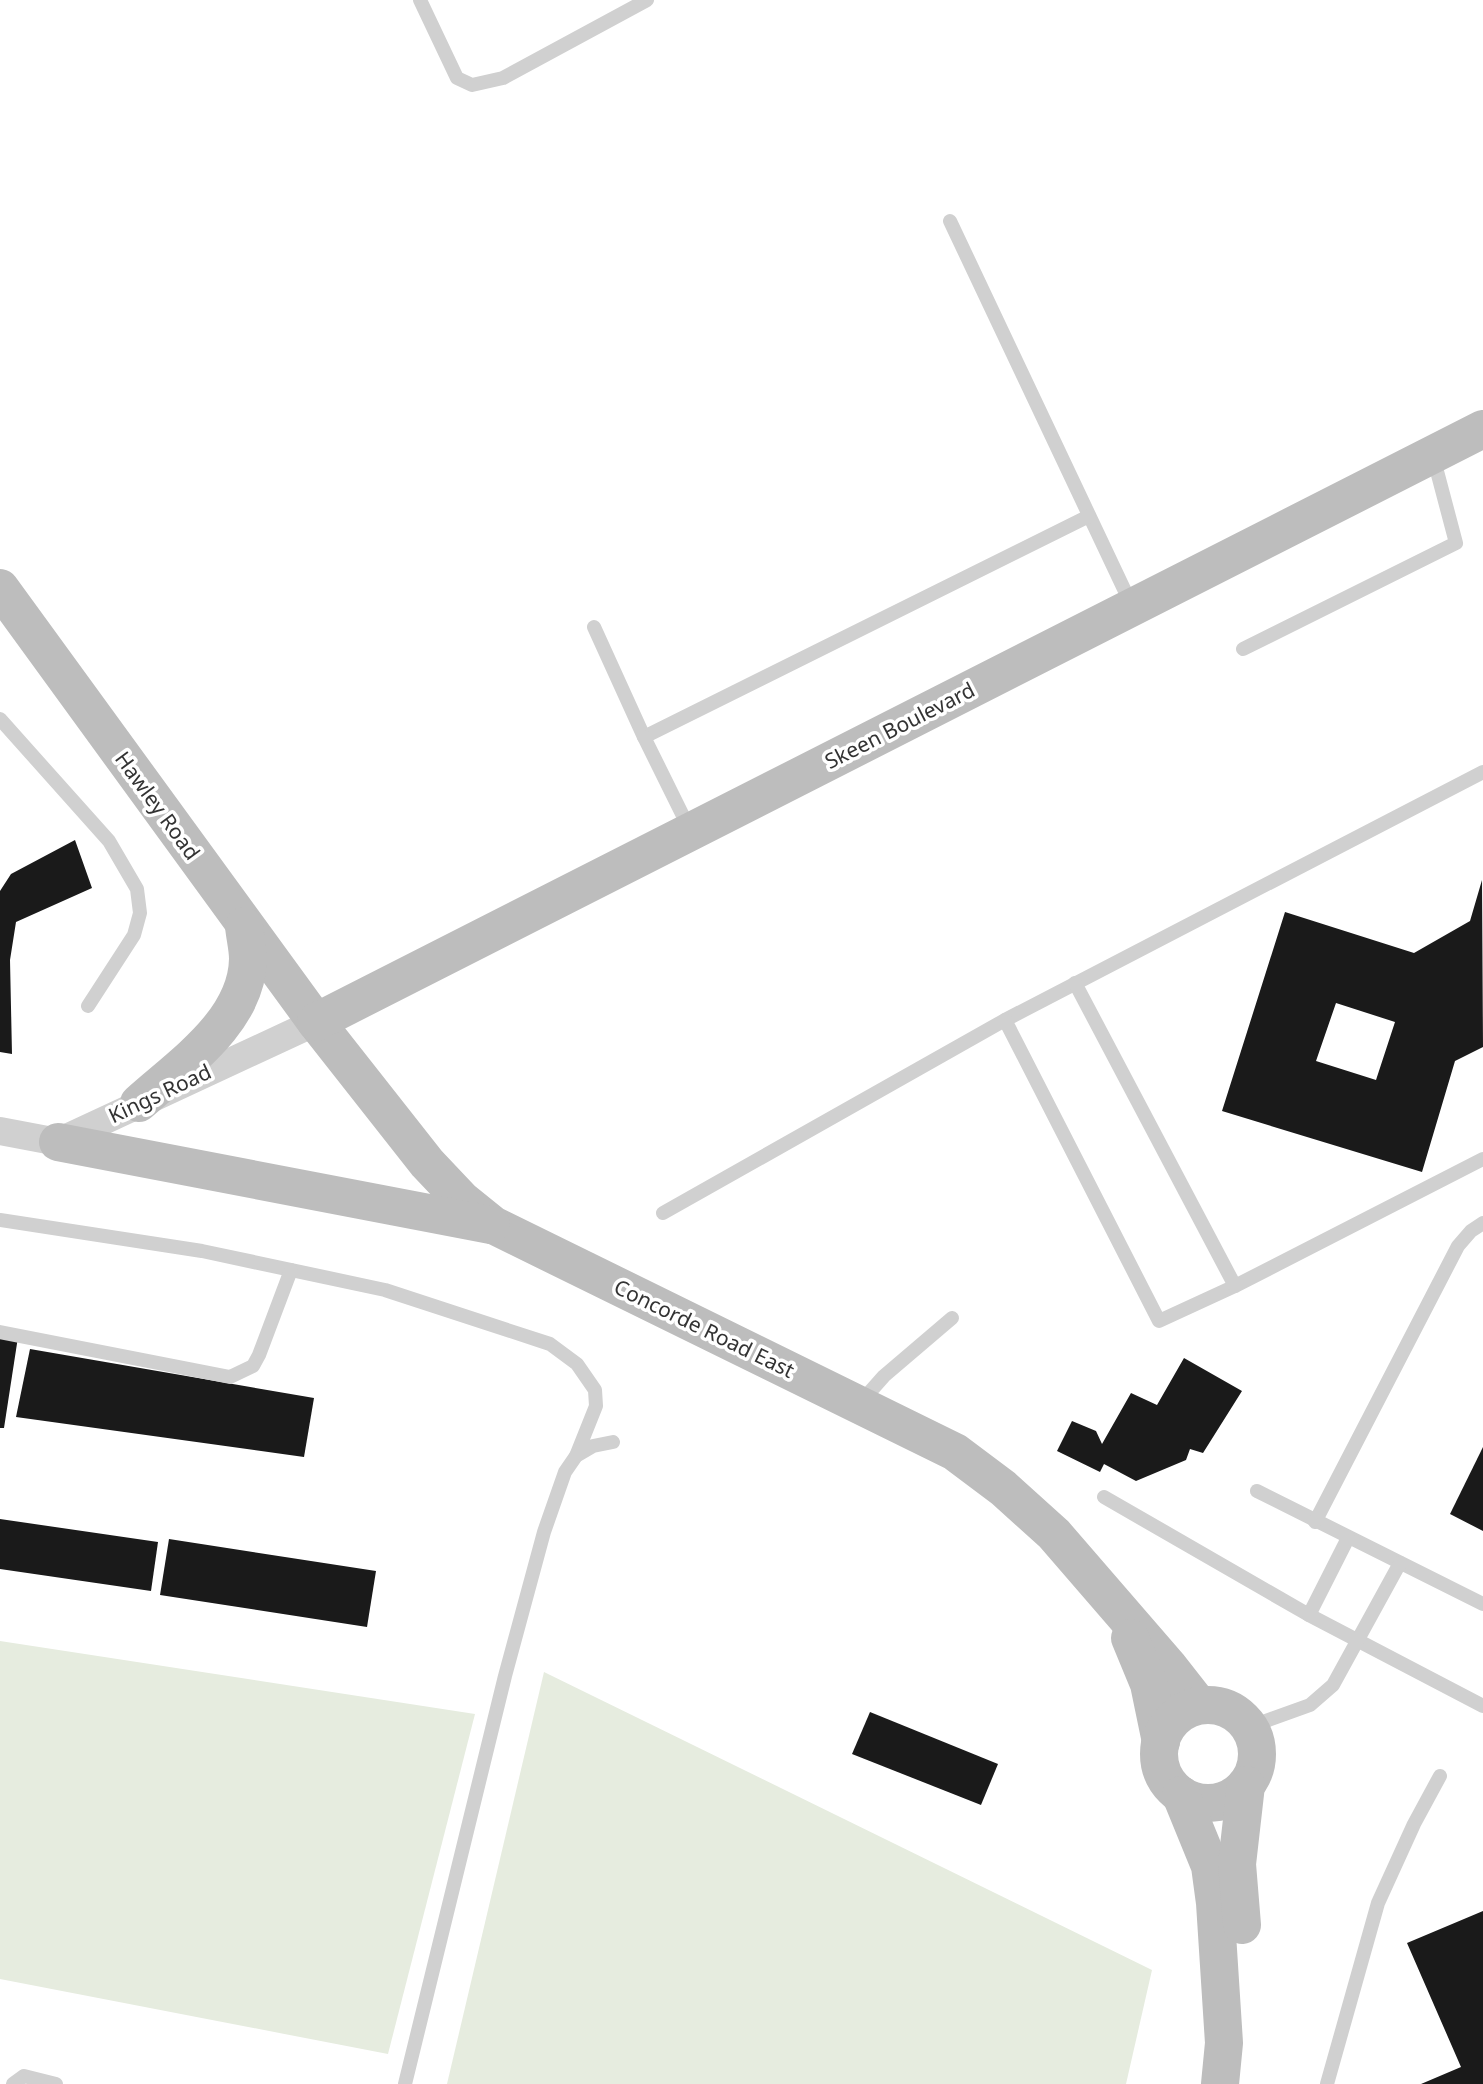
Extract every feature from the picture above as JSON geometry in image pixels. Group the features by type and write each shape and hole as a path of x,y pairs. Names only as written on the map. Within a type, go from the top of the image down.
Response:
{"main road":[{"name":"Skeen Boulevard","path":"316,1022 1483,429"},
{"name":"Hawley Road","path":"0,588 316,1022"},
{"path":"139,1103 207,1042 235,1005 244,982 248,960 244,926"},
{"name":"Concorde Road East","path":"316,1022 427,1163 462,1200 493,1225 955,1452 1003,1488 1054,1534 1198,1704"},
{"path":"58,1142 493,1225"},
{"name":"Concorde Road East","path":"1118,1607 1149,1684 1161,1742"},
{"path":"1198,1704 1225,1707 1239,1715 1256,1741 1258,1756 1254,1772 1246,1785 1223,1801 1194,1801 1181,1795 1170,1785 1162,1772 1159,1757 1167,1727 1179,1714 1198,1704"},
{"path":"1224,2043 1239,1996 1242,1961 1237,1864 1246,1785"},
{"path":"1181,1795 1210,1867 1215,1903 1224,2043 1220,2084"}],"street":[{"name":"Kings Road","path":"58,1142 316,1022"},
{"path":"0,1131 58,1142"}],"lane":[{"path":"420,0 457,78 472,85 503,78 647,0"},
{"path":"950,221 1133,608"},
{"path":"1243,649 1456,543 1433,455"},
{"path":"644,737 1089,516"},
{"path":"594,627 691,832"},
{"path":"0,719 109,841 136,888 140,913 134,935 88,1006"},
{"path":"663,1213 1075,982 1483,772"},
{"path":"1075,982 1235,1286"},
{"path":"1005,1020 1159,1321 1235,1286 1483,1159"},
{"path":"0,1220 202,1251 384,1290 550,1344 577,1364 595,1390 596,1406 576,1456 565,1472 544,1532 505,1676 405,2084"},
{"path":"1315,1522 1458,1246 1471,1231 1483,1223"},
{"path":"0,1332 230,1377 253,1366 291,1270"},
{"path":"859,1405 884,1376 952,1318"},
{"path":"576,1456 593,1446 613,1442"},
{"path":"1257,1491 1483,1604"},
{"path":"1104,1497 1357,1642 1483,1706"},
{"path":"1309,1615 1348,1538"},
{"path":"1249,1727 1310,1705 1334,1685 1400,1563"},
{"path":"1327,2084 1378,1903 1413,1824 1440,1776"},
{"path":"13,2084 19,2077 24,2076 56,2084"}],"shaded area":[{"path":"0,1641 475,1714 388,2054 0,1979"},
{"path":"544,1672 1152,1970 1126,2084 447,2084"}],"building":[{"path":"75,840 92,888 16,922 10,960 12,1054 0,1052 0,891 11,874"},
{"path":"1482,880 1483,1047 1455,1061 1422,1172 1222,1111 1285,912 1414,953 1470,921","holes":["1336,1003 1395,1022 1376,1080 1316,1061"]},
{"path":"0,1334 18,1337 4,1428 0,1428"},
{"path":"30,1349 314,1398 304,1457 16,1417"},
{"path":"1184,1358 1242,1391 1203,1453 1190,1449 1186,1460 1136,1481 1104,1464 1100,1472 1057,1451 1072,1421 1096,1431 1102,1444 1131,1393 1157,1405"},
{"path":"1483,1447 1483,1531 1450,1514"},
{"path":"0,1519 158,1542 151,1591 0,1569"},
{"path":"169,1539 376,1571 367,1627 160,1595"},
{"path":"870,1712 998,1764 981,1805 852,1754"},
{"path":"1483,1911 1483,2084 1421,2084 1461,2067 1407,1943"}]}
